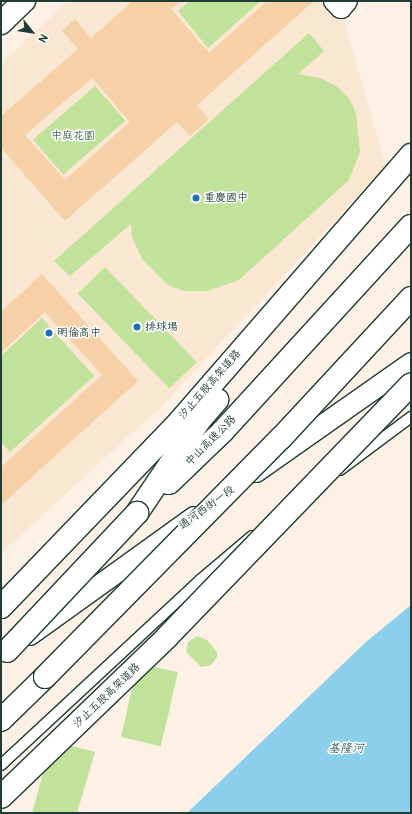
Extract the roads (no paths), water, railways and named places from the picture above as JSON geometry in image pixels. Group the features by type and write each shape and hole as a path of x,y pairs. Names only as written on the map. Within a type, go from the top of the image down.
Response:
{"main road":[{"path":"1,23 24,1"},
{"name":"汐止五股高架道路","path":"1,607 179,422 411,155"},
{"path":"137,513 200,421 411,178"},
{"name":"中山高速公路","path":"7,651 137,513 223,431 411,226"},
{"path":"1,720 45,678 281,438 411,298"},
{"name":"汐止五股高架道路","path":"1,797 168,637 411,384"}],"street":[{"path":"334,1 341,8 347,1"},
{"name":"通河西街一段","path":"7,651 411,363"}],"lane":[{"path":"1,765 238,547 411,417"}],"water":[{"name":"基隆河","path":"411,605 411,813 187,813 366,642"}],"place":[{"name":"重慶國中","path":"196,198"},
{"name":"排球場","path":"137,327"},
{"name":"明倫高中","path":"49,333"}],"park label":[{"name":"中庭花園","path":"73,136"}]}
